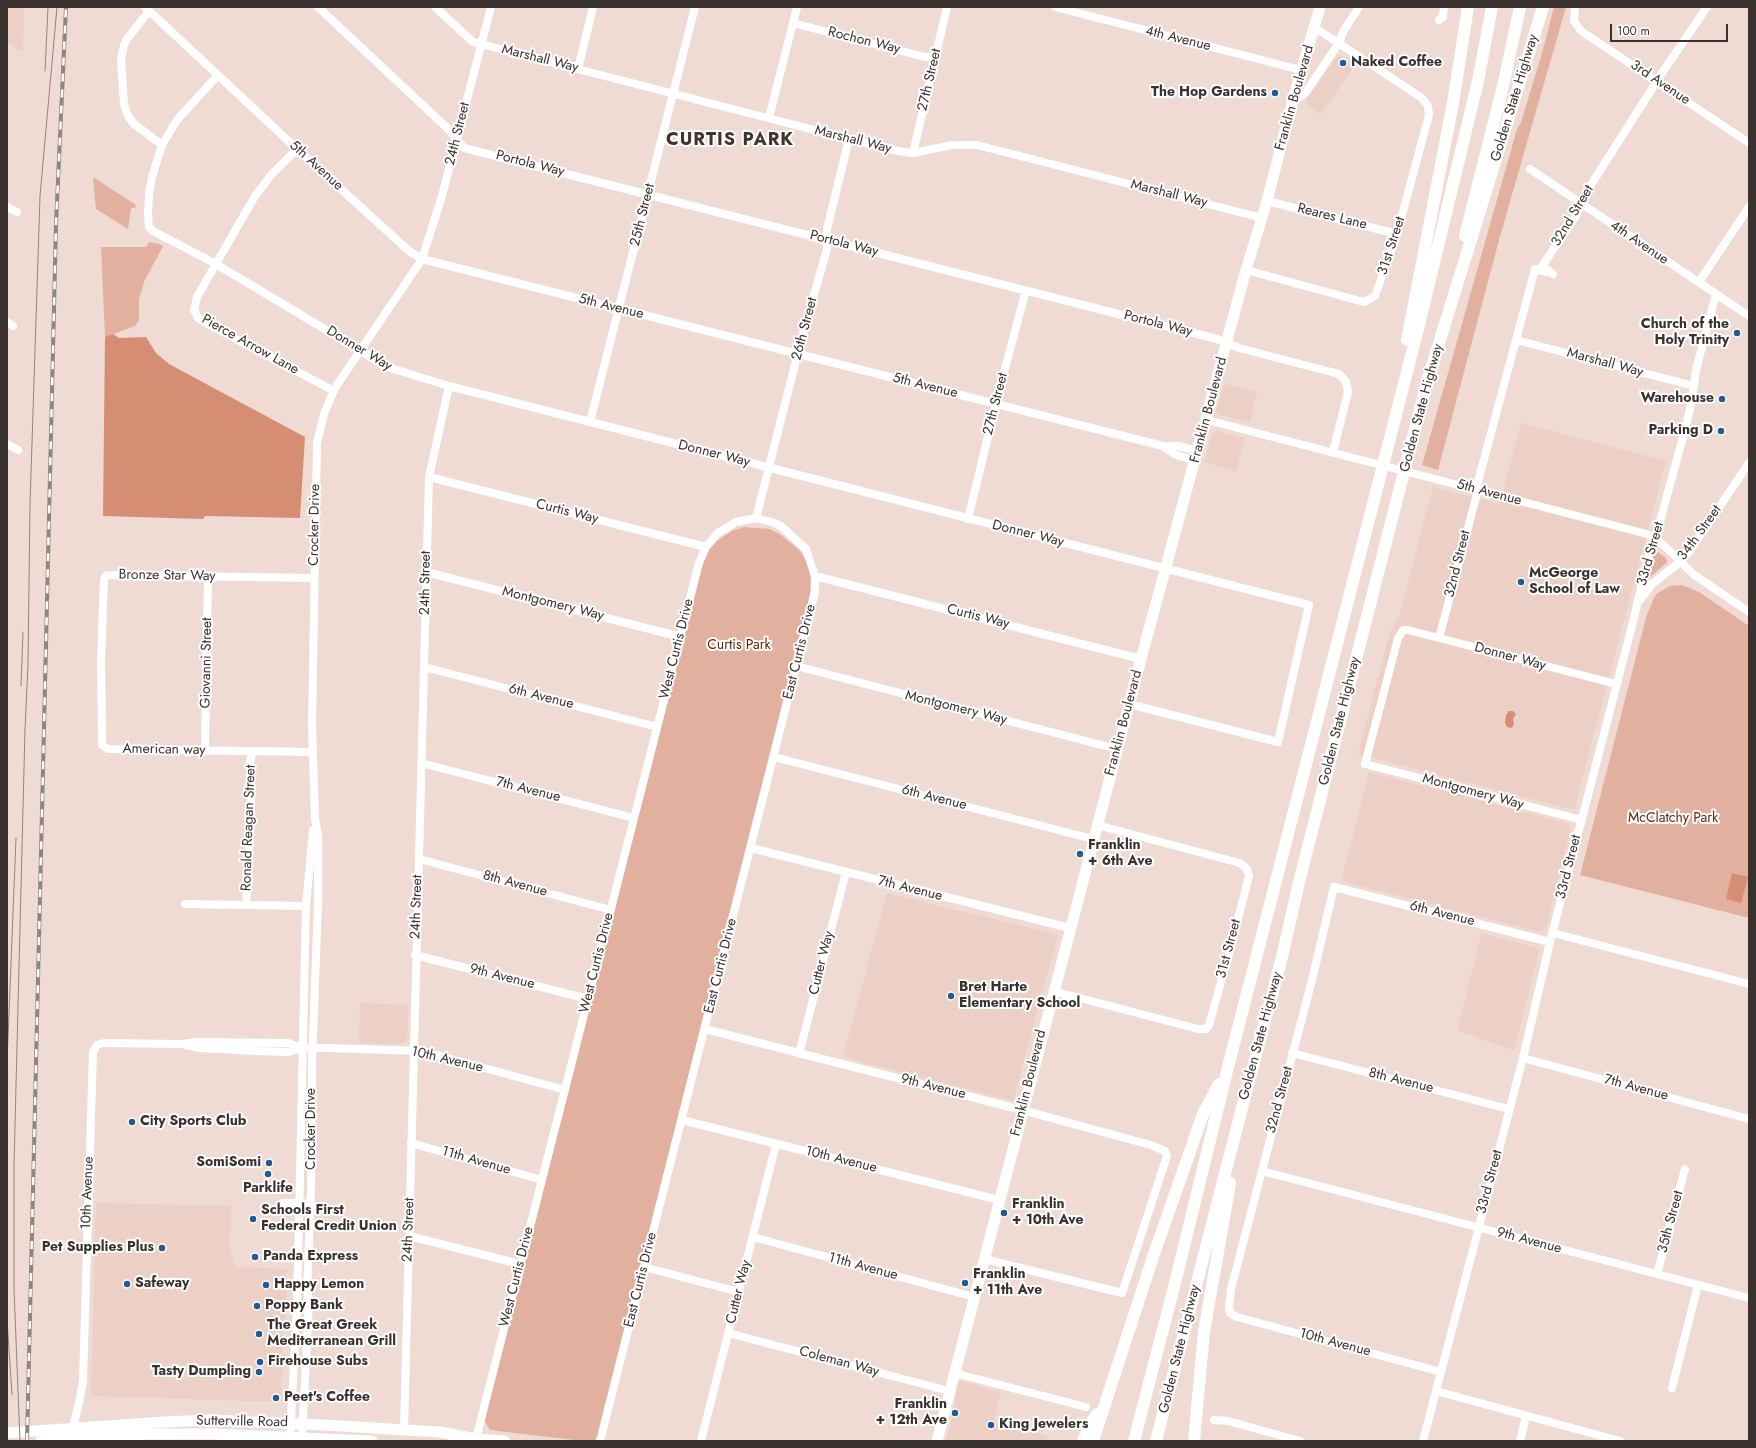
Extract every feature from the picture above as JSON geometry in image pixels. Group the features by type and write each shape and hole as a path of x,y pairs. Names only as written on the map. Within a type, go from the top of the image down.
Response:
{"highway":[{"path":"1390,433 1453,103 1468,7"},
{"name":"Golden State Highway","path":"1134,1441 1174,1287 1226,1071 1417,333 1478,81 1492,7"},
{"path":"1428,382 1502,90 1520,7"},
{"name":"Golden State Highway","path":"1156,1441 1282,957 1299,882 1428,382 1543,7"},
{"path":"1093,1441 1203,1114 1226,1071"},
{"path":"1194,1441 1206,1313 1217,1263 1242,1108"},
{"path":"1083,1441 1091,1423 1106,1401"}],"main road":[{"name":"Franklin Boulevard","path":"937,1441 1053,991 1141,659 1207,420 1246,270 1267,201 1301,70 1320,7"},
{"name":"Sutterville Road","path":"7,1433 208,1420 440,1432 471,1440 501,1441"},
{"path":"356,1439 362,1435 402,1434 404,1430"},
{"name":"Sutterville Road","path":"41,1441 148,1434 213,1434 290,1438 356,1439 372,1441"}],"street":[{"name":"Portola Way","path":"318,7 464,148 1026,290 1338,374 1346,382 1348,392 1333,452"},
{"name":"Marshall Way","path":"435,7 473,42 849,139 898,151 913,153 952,145 977,145 1262,218"},
{"name":"24th Street","path":"422,259 442,196 491,7"},
{"path":"578,69 593,7"},
{"name":"25th Street","path":"590,422 696,7"},
{"path":"769,118 797,7"},
{"name":"27th Street","path":"913,153 947,7"},
{"name":"4th Avenue","path":"1055,7 1301,70"},
{"path":"1292,103 1306,92 1339,43 1344,30 1359,7"},
{"path":"1439,20 1443,17 1444,7"},
{"name":"3rd Avenue","path":"1575,7 1574,21 1581,31 1749,143"},
{"name":"32nd Street","path":"1439,638 1535,269 1553,274 1542,266 1576,216 1587,191 1707,7"},
{"path":"147,9 126,39 121,60 124,104 128,116 134,124 162,145 177,120 218,76"},
{"name":"5th Avenue","path":"147,9 409,251 422,259 1163,446 1178,446 1197,456"},
{"name":"Rochon Way","path":"793,23 926,57 936,57"},
{"path":"1314,27 1339,43"},
{"name":"31st Street","path":"1246,270 1364,302 1375,296 1397,234 1429,115 1428,106 1422,98 1339,43"},
{"name":"26th Street","path":"756,518 798,354 827,250 827,229 849,139"},
{"name":"Donner Way","path":"162,145 156,160 150,188 148,215 149,227 153,231 216,264 391,369 449,386 1309,605 1278,742 1129,704"},
{"path":"216,264 255,196 263,185 297,149"},
{"name":"4th Avenue","path":"1530,169 1749,316"},
{"name":"Reares Lane","path":"1267,201 1397,234"},
{"path":"7,207 17,212"},
{"path":"1699,282 1749,207"},
{"name":"Crocker Drive","path":"290,1438 297,1306 306,906 315,819 313,752 314,578 317,443 324,414 334,391 359,350 422,259"},
{"name":"Pierce Arrow Lane","path":"216,264 195,302 194,310 198,318 334,391"},
{"name":"27th Street","path":"968,519 1026,290"},
{"name":"33rd Street","path":"1423,1441 1510,1109 1552,933 1634,618 1650,548 1655,538 1686,426 1696,370 1716,294"},
{"name":"Marshall Way","path":"1516,340 1694,386"},
{"name":"24th Street","path":"404,1430 428,477 449,386"},
{"name":"5th Avenue","path":"1207,420 1647,534 1655,538 1693,574 1749,612"},
{"path":"7,444 18,450"},
{"name":"34th Street","path":"1634,618 1640,601 1647,590 1680,562 1689,552 1749,463"},
{"name":"Curtis Way","path":"428,477 706,547"},
{"name":"West Curtis Drive","path":"471,1440 542,1180 699,563 706,547 718,533 736,522 756,518"},
{"name":"East Curtis Drive","path":"600,1441 815,592 815,576 806,549 798,540 775,523 756,518"},
{"name":"Montgomery Way","path":"426,572 680,637"},
{"name":"Bronze Star Way","path":"101,660 104,579 107,575 314,578"},
{"name":"Giovanni Street","path":"205,750 208,576"},
{"name":"Curtis Way","path":"815,576 1141,659"},
{"name":"Donner Way","path":"1366,764 1398,638 1404,630 1616,684"},
{"name":"American way","path":"101,660 101,731 102,745 105,748 313,752"},
{"name":"Montgomery Way","path":"796,666 1117,749"},
{"name":"6th Avenue","path":"424,667 657,727"},
{"name":"Ronald Reagan Street","path":"246,905 251,816 250,762 253,751"},
{"name":"6th Avenue","path":"774,757 1093,840"},
{"name":"7th Avenue","path":"421,763 634,818"},
{"name":"Montgomery Way","path":"1366,764 1582,820"},
{"name":"Crocker Drive","path":"302,1438 309,1302 307,1290 318,902 318,836 315,819"},
{"name":"31st Street","path":"1053,991 1198,1029 1206,1029 1209,1025 1249,876 1246,869 1240,863 1097,826"},
{"name":"7th Avenue","path":"751,848 1070,928"},
{"name":"8th Avenue","path":"419,858 611,910"},
{"name":"Cutter Way","path":"799,1054 846,872"},
{"name":"32nd Street","path":"1230,1313 1228,1306 1231,1289 1312,980 1334,887"},
{"name":"6th Avenue","path":"1334,887 1550,942"},
{"path":"185,904 306,906"},
{"path":"1552,933 1749,984"},
{"name":"9th Avenue","path":"415,955 588,999"},
{"name":"9th Avenue","path":"705,1029 1022,1110 1160,1148 1165,1151 1167,1156 1122,1293 984,1259"},
{"name":"10th Avenue","path":"72,1441 72,1427 83,1380 93,1052 97,1046 104,1043 288,1043 303,1048 422,1051 565,1090"},
{"name":"8th Avenue","path":"1292,1053 1510,1109"},
{"name":"7th Avenue","path":"1522,1058 1749,1118"},
{"name":"10th Avenue","path":"682,1120 999,1200"},
{"name":"11th Avenue","path":"411,1143 542,1180"},
{"name":"Cutter Way","path":"701,1441 776,1144"},
{"name":"35th Street","path":"1657,1274 1685,1169"},
{"name":"9th Avenue","path":"1262,1171 1749,1298"},
{"path":"283,1202 310,1203"},
{"path":"409,1236 520,1264"},
{"name":"11th Avenue","path":"752,1237 974,1297"},
{"path":"644,1267 739,1292"},
{"path":"1672,1388 1698,1285"},
{"name":"10th Avenue","path":"1230,1313 1237,1317 1441,1372"},
{"name":"Coleman Way","path":"728,1333 949,1391"},
{"path":"954,1373 1086,1407"},
{"path":"1436,1391 1620,1441"},
{"path":"1520,1441 1526,1416"},
{"path":"1214,1420 1228,1421 1300,1441"},
{"path":"213,1434 222,1441"},
{"path":"261,1441 274,1437"}],"shaded area":[{"path":"7,7 24,7 23,52 7,43"},
{"path":"1339,55 1354,66 1321,114 1306,104 1306,100"},
{"path":"113,334 119,338 146,337 156,353 169,364 305,437 300,518 205,516 203,519 103,516 105,337"},
{"path":"1225,383 1257,392 1250,422 1219,415 1216,410"},
{"name":"McGeorge School of Law","path":"1521,423 1666,461 1574,810 1358,754 1390,632 1399,617 1433,487 1500,504"},
{"path":"1215,431 1245,438 1236,471 1204,462 1212,434"},
{"path":"1509,711 1513,711 1516,714 1513,719 1514,725 1511,728 1507,727 1505,723 1506,715"},
{"path":"1369,772 1568,823 1571,828 1546,928 1539,932 1345,882 1342,878"},
{"path":"1732,873 1748,877 1741,903 1726,899"},
{"name":"Bret Harte Elementary School","path":"887,893 1058,935 1013,1101 843,1057"},
{"path":"1482,933 1537,948 1539,951 1515,1048 1512,1050 1457,1030"},
{"path":"360,1003 409,1005 407,1041 402,1044 359,1043"},
{"path":"96,1203 231,1206 230,1250 235,1267 287,1269 281,1402 91,1396"},
{"path":"958,1382 1001,1392 994,1422 1047,1436 1045,1441 946,1441 955,1406 956,1386"}],"green space":[{"path":"1554,7 1566,7 1499,240 1438,470 1422,465 1517,129 1521,122 1541,57"},
{"path":"93,177 136,205 135,208 131,208 128,229 96,209"},
{"path":"149,242 163,246 144,282 139,299 139,320 135,326 105,337 101,247 146,247"},
{"name":"Curtis Park","path":"744,527 770,529 781,535 799,550 806,560 811,575 810,594 598,1436 594,1441 583,1441 490,1430 484,1420 701,565 707,551 717,541 732,531"},
{"path":"1655,550 1666,558 1667,562 1647,580"},
{"name":"McClatchy Park","path":"1682,585 1699,592 1749,626 1749,918 1580,875 1647,614 1656,594 1670,586"}],"tram line":[{"path":"45,71 48,7"},
{"path":"20,1441 14,1289 14,1165 25,729 28,665 30,504 40,196 57,7"},
{"path":"21,686 23,632"},
{"path":"7,1063 16,838"},
{"path":"7,1319 12,1395"}],"railway":[{"path":"27,1441 56,224 66,7"}],"place":[{"name":"Naked Coffee","path":"1343,63"},
{"name":"The Hop Gardens","path":"1275,93"},
{"name":"Church of the Holy Trinity","path":"1737,333"},
{"name":"Warehouse","path":"1722,399"},
{"name":"Parking D","path":"1721,431"},
{"name":"McGeorge School of Law","path":"1521,582"},
{"name":"Franklin + 6th Ave","path":"1080,854"},
{"name":"Bret Harte Elementary School","path":"951,996"},
{"name":"City Sports Club","path":"132,1122"},
{"name":"SomiSomi","path":"269,1163"},
{"name":"Parklife","path":"268,1174"},
{"name":"Franklin + 10th Ave","path":"1004,1213"},
{"name":"Schools First Federal Credit Union","path":"253,1219"},
{"name":"Pet Supplies Plus","path":"162,1248"},
{"name":"Panda Express","path":"255,1257"},
{"name":"Franklin + 11th Ave","path":"965,1283"},
{"name":"Safeway","path":"127,1284"},
{"name":"Happy Lemon","path":"266,1285"},
{"name":"Poppy Bank","path":"257,1306"},
{"name":"The Great Greek Mediterranean Grill","path":"259,1334"},
{"name":"Firehouse Subs","path":"260,1362"},
{"name":"Tasty Dumpling","path":"259,1372"},
{"name":"Peet's Coffee","path":"276,1398"},
{"name":"Franklin + 12th Ave","path":"955,1413"},
{"name":"King Jewelers","path":"991,1425"}],"district":[{"name":"CURTIS PARK","path":"730,141"}]}
